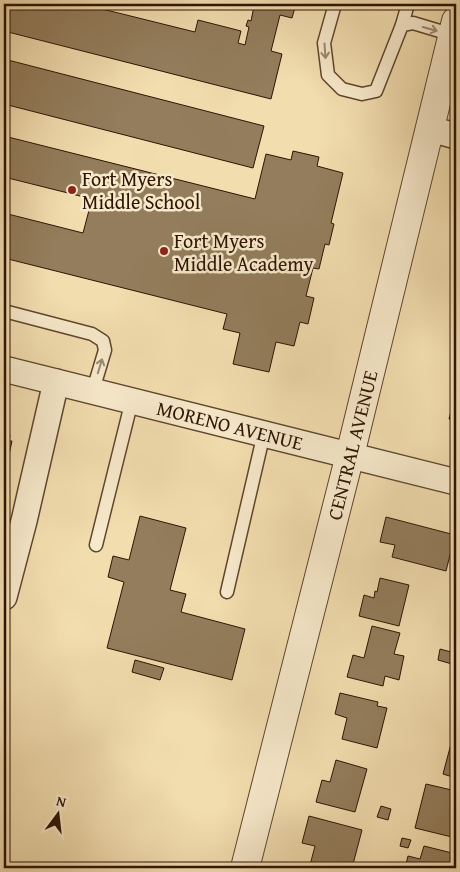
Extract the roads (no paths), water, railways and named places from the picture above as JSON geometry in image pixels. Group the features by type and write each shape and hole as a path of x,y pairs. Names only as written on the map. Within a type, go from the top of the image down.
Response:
{"street":[{"name":"CENTRAL AVENUE","path":"245,868 350,455 443,132 455,28"},
{"name":"MORENO AVENUE","path":"4,369 456,482"},
{"path":"4,597 24,521 56,382"}],"lane":[{"path":"335,4 324,43 328,75 342,89 362,94 376,90 402,25 408,4"},
{"path":"402,25 413,23 455,28"},
{"path":"4,311 92,334 103,341 105,350 93,390"},
{"path":"96,545 132,400"},
{"path":"226,592 264,433"}],"place":[{"name":"Fort Myers Middle School","path":"72,190"},
{"name":"Fort Myers Middle Academy","path":"164,251"}]}
